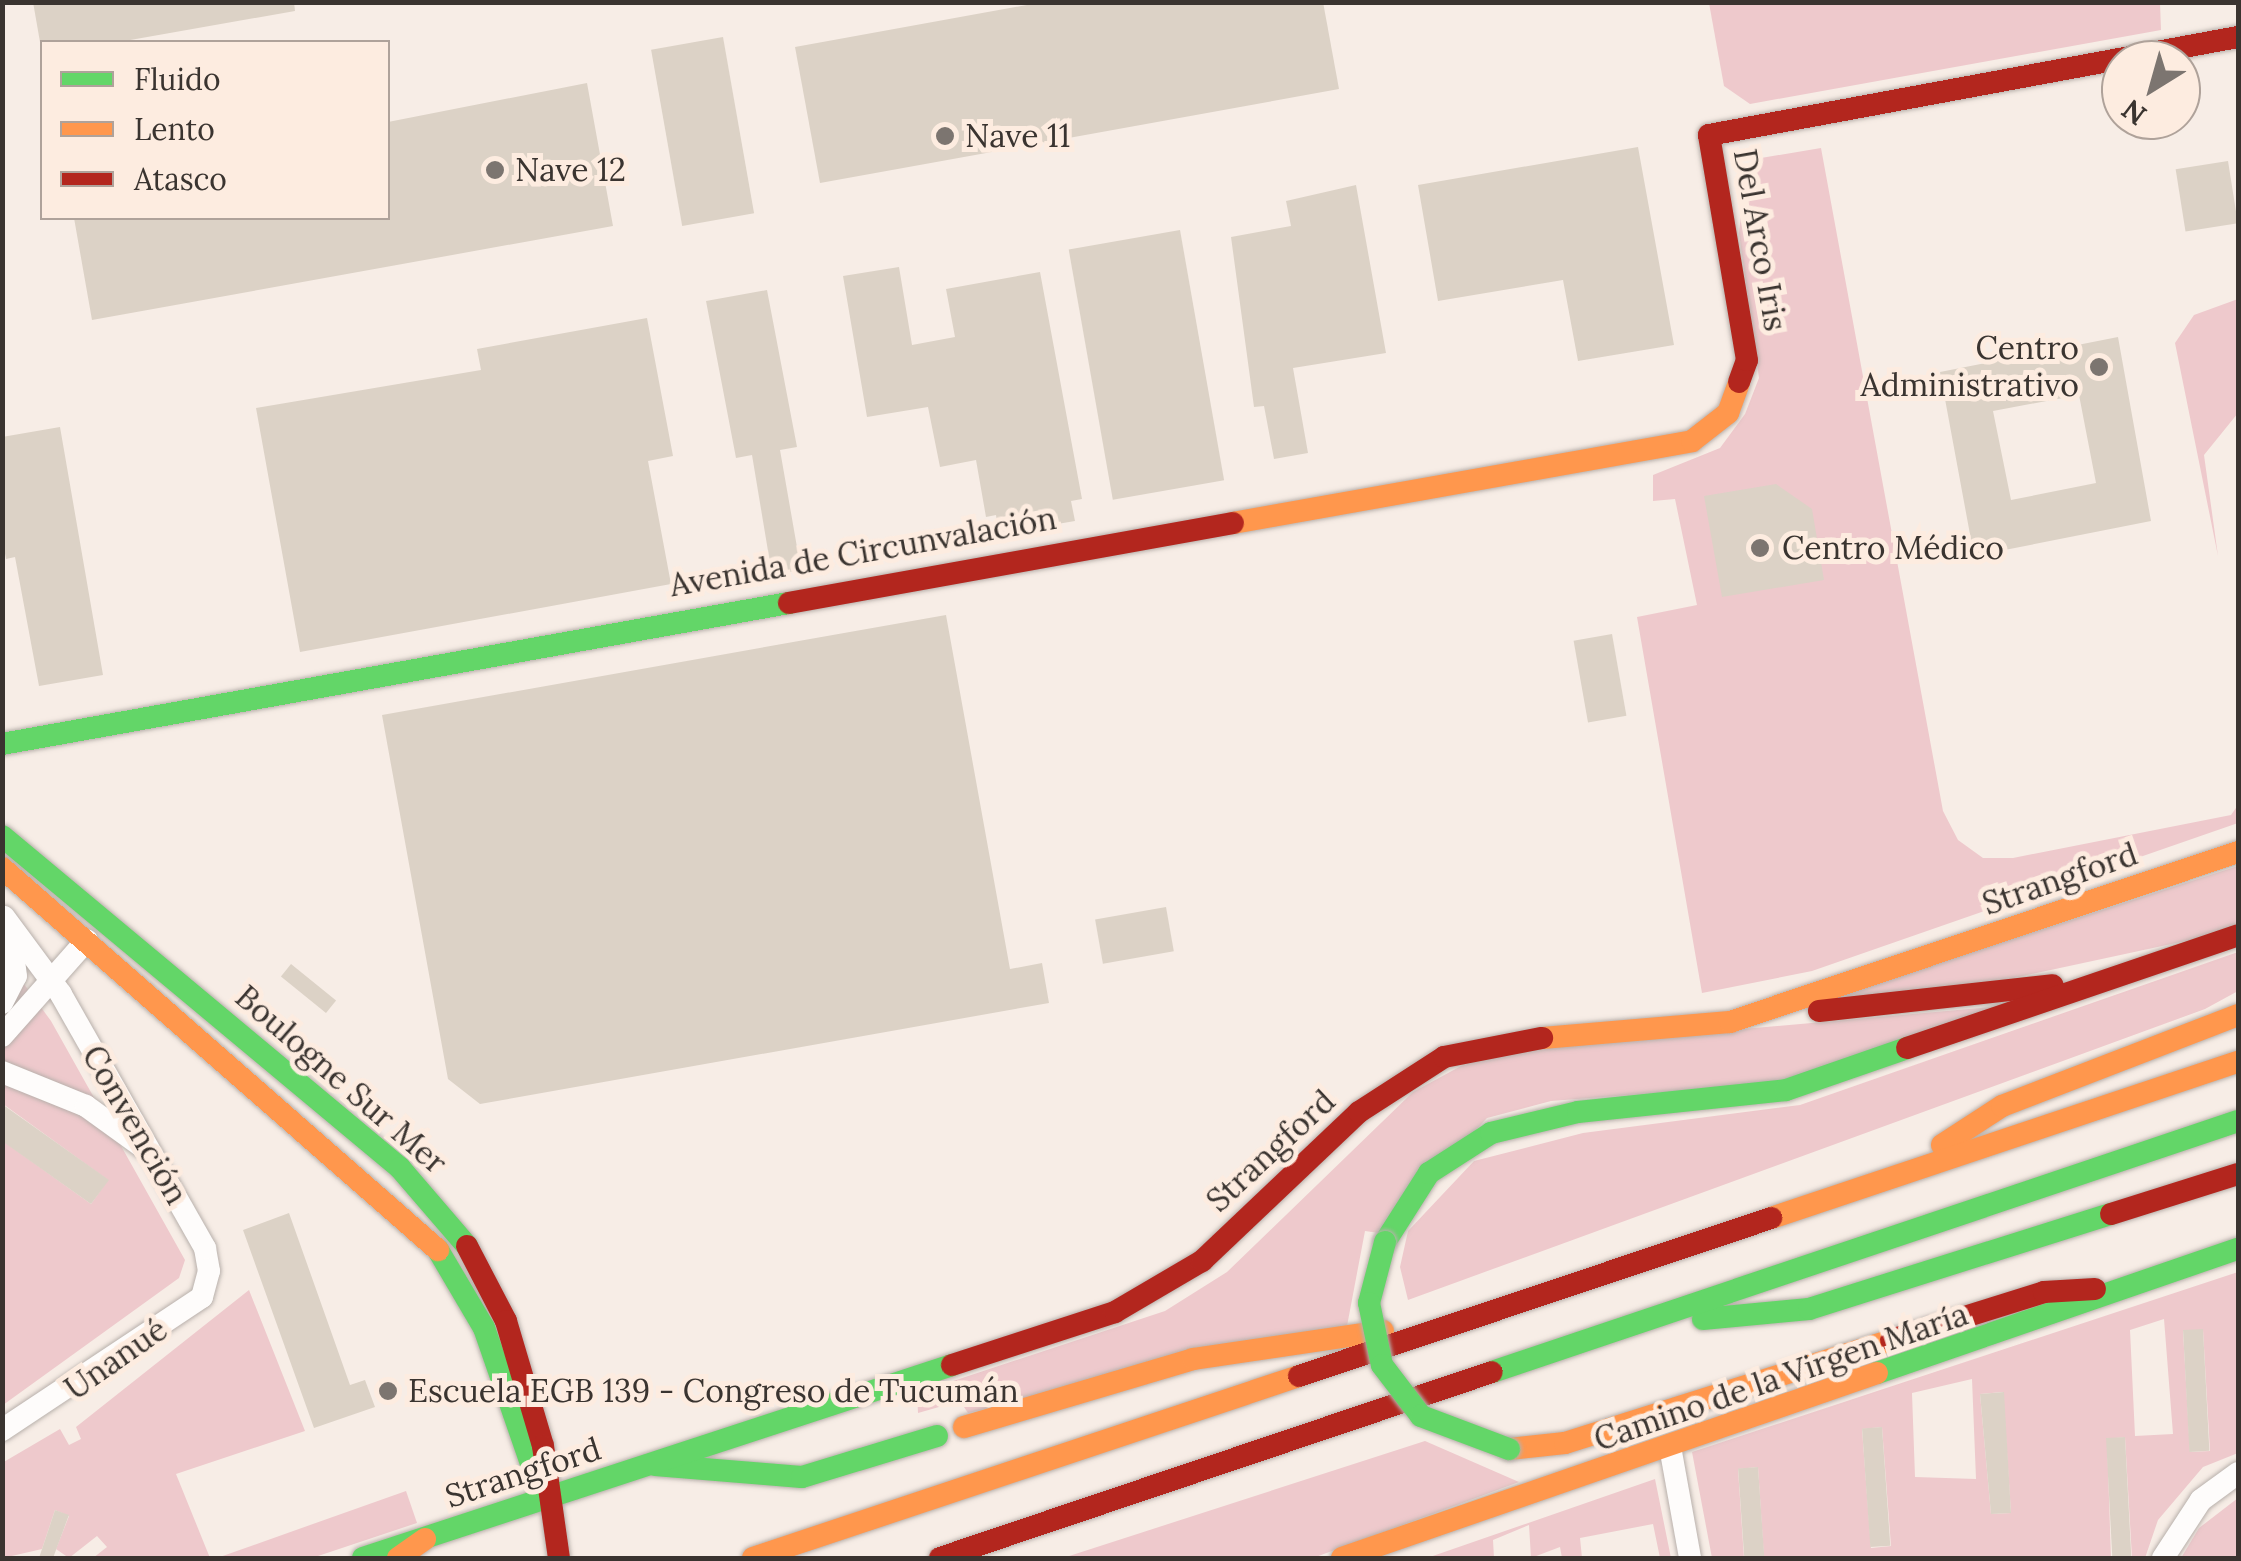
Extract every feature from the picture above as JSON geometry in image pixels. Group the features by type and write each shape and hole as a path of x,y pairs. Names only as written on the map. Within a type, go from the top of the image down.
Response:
{"main road":[{"name":"Del Arco Iris","path":"1728,412 1746,340 1709,136 2238,38"},
{"name":"Avenida de Circunvalación","path":"2,744 138,726 818,592 1692,441 1728,412"},
{"name":"Boulogne Sur Mer","path":"2,836 400,1168 461,1235 506,1321 543,1446 546,1501 559,1558"},
{"name":"Strangford","path":"364,1558 655,1465 1130,1304 1202,1261 1359,1112 1444,1057 1504,1041 1730,1022 2238,852"},
{"name":"Boulogne Sur Mer","path":"2,868 438,1250 484,1328 520,1453 546,1501"},
{"path":"2112,1290 2044,1292 1565,1443 1509,1448 1447,1433 1420,1416 1382,1365 1369,1303 1385,1242 1430,1174 1491,1132 1578,1112 1786,1090 2238,934"},
{"path":"1730,1022 2117,976"},
{"path":"1891,1178 2002,1106 2238,1015"},
{"path":"754,1558 2238,1062"},
{"path":"940,1558 2238,1122"},
{"path":"1632,1325 1808,1309 2238,1174"},
{"name":"Camino de la Virgen María","path":"1342,1558 1670,1452 2112,1290 2238,1249"},
{"path":"964,1427 1193,1359 1360,1329 1424,1334"},
{"path":"655,1465 802,1477 938,1436"},
{"path":"398,1558 425,1539"}],"street":[{"path":"2,1004 16,976 3,916"},
{"name":"Convención","path":"3,916 52,982 152,1154 209,1271"},
{"path":"2,1036 87,940"},
{"path":"2,1072 86,1106 152,1154"},
{"name":"Unanué","path":"2,1430 202,1297 209,1271"},
{"path":"1670,1452 1690,1558"},
{"path":"2163,1558 2202,1500 2238,1473"}],"shaded area":[{"path":"1709,3 2160,3 2161,30 1750,104 1724,86"},
{"path":"1821,148 1943,811 1958,840 1983,858 2013,858 2231,815 2238,805 2238,823 1812,971 1702,993 1637,617 1697,605 1675,499 1653,501 1653,475 1720,448 1745,414 1759,378 1739,233 1745,178 1761,158"},
{"path":"2238,299 2238,413 2204,455 2218,556 2175,343 2194,315"},
{"path":"2238,866 2238,925 2218,934 1981,985 1796,1009"},
{"path":"2238,952 2238,991 2205,1009 1408,1300 1400,1267 1408,1231 1474,1161 1583,1133 1800,1105"},
{"path":"2,954 51,1021 185,1260 179,1278 3,1405 3,1141 91,1204 108,1180 3,1104"},
{"path":"2014,1005 1783,1083 1551,1101 1487,1118 1379,1233 1365,1231 1347,1326 968,1413 960,1401 918,1413 917,1393 1165,1311 1227,1272 1413,1092 1461,1066 1519,1049"},
{"path":"2238,1272 2238,1453 2203,1467 2158,1520 2145,1558 2132,1558 2125,1437 2107,1439 2111,1558 1764,1558 1758,1467 1738,1469 1744,1558 1712,1558 1692,1452","holes":["2164,1319 2173,1434 2135,1436 2130,1330","2203,1330 2210,1451 2190,1452 2183,1331","1972,1379 1976,1479 1915,1477 1912,1393","2003,1392 2011,1513 1991,1514 1980,1394","1882,1427 1891,1546 1871,1548 1862,1429"]},
{"path":"249,1290 305,1431 176,1474 210,1558 93,1558 107,1547 97,1536 69,1558 56,1549 69,1516 55,1510 42,1549 3,1558 2,1463 60,1429 69,1445 81,1439 76,1427"},
{"path":"1425,1441 1519,1482 1313,1558 1063,1558"},
{"path":"1655,1479 1671,1558 1660,1558 1653,1524 1580,1538 1582,1558 1562,1558 1560,1547 1531,1558 1529,1525 1493,1540 1494,1558 1427,1558"},
{"path":"406,1491 417,1523 312,1558 217,1558"},
{"path":"2238,1498 2238,1558 2181,1558 2199,1528"}],"building":[{"path":"33,2 294,2 295,11 130,40 40,42"},
{"name":"Nave 11","path":"1043,2 1323,2 1339,89 820,183 795,47"},
{"path":"723,37 754,213 682,226 651,50"},
{"name":"Nave 12","path":"587,83 613,226 92,320 74,220 390,220 390,122"},
{"path":"1638,147 1674,345 1578,361 1563,280 1438,301 1418,185"},
{"path":"2228,161 2238,223 2186,232 2176,169"},
{"path":"1356,185 1386,353 1293,368 1308,453 1274,459 1264,406 1254,407 1231,237 1291,226 1286,201"},
{"path":"1180,230 1224,480 1113,500 1069,250"},
{"path":"899,267 912,345 955,337 946,289 1040,272 1082,499 1071,501 1075,521 999,534 996,515 986,517 976,460 940,467 928,407 867,417 843,276"},
{"path":"767,290 797,447 780,450 801,570 772,575 752,455 736,458 706,301"},
{"path":"647,318 673,456 648,461 671,584 300,652 256,408 481,370 477,349"},
{"path":"2118,337 2151,521 1974,556 1940,372","holes":["2079,395 2096,483 2011,500 1993,411"]},
{"path":"60,427 103,675 39,686 15,557 6,559 2,538 2,437"},
{"path":"1776,484 1812,509 1824,580 1722,597 1704,496"},
{"path":"946,615 1010,969 1042,963 1049,1003 480,1104 448,1079 382,715"},
{"path":"1612,634 1626,716 1588,723 1574,641"},
{"path":"1166,907 1174,951 1103,964 1095,920"},
{"path":"291,964 336,1001 326,1013 281,976"},
{"path":"2,1104 109,1180 91,1204 2,1141"},
{"path":"289,1213 350,1385 365,1380 375,1407 314,1428 243,1230"},
{"path":"2203,1329 2209,1451 2189,1452 2183,1330"},
{"path":"2004,1392 2011,1513 1991,1514 1980,1394"},
{"path":"1882,1427 1890,1546 1870,1547 1862,1428"},
{"path":"2125,1437 2131,1558 2112,1558 2106,1438"},
{"path":"1758,1467 1764,1558 1744,1558 1738,1468"},
{"path":"55,1510 69,1515 53,1558 39,1558"}],"traffic: fast":[{"path":"2,744 789,603"},
{"path":"2,836 400,1168 467,1246"},
{"path":"1385,1242 1429,1173 1491,1133 1578,1112 1786,1090 1907,1048"},
{"path":"1492,1372 2238,1121"},
{"path":"1703,1319 1809,1309 2111,1214"},
{"path":"1385,1242 1369,1303 1382,1365 1421,1416 1509,1449"},
{"path":"1877,1373 2238,1249"},
{"path":"438,1250 484,1328 541,1493"},
{"path":"363,1558 952,1365"},
{"path":"655,1465 802,1477 937,1436"}],"traffic: slow":[{"path":"1233,523 1692,441 1728,413 1739,382"},
{"path":"1542,1038 1730,1022 2238,852"},
{"path":"2,868 438,1250"},
{"path":"1942,1145 2002,1106 2238,1015"},
{"path":"1771,1218 2238,1062"},
{"path":"964,1427 1193,1359 1383,1331"},
{"path":"1509,1449 1565,1443 1891,1340"},
{"path":"1342,1558 1877,1373"},
{"path":"753,1558 1299,1376"},
{"path":"398,1558 425,1539"}],"traffic: jam":[{"path":"1739,382 1747,360 1709,135 2238,37"},
{"path":"789,603 1233,523"},
{"path":"1907,1048 2238,935"},
{"path":"1819,1011 2053,985"},
{"path":"952,1365 1115,1312 1202,1261 1359,1112 1444,1057 1542,1038"},
{"path":"2111,1214 2238,1174"},
{"path":"1299,1376 1771,1218"},
{"path":"467,1246 506,1321 543,1446 559,1558"},
{"path":"1891,1340 2044,1292 2095,1289"},
{"path":"940,1558 1492,1372"}],"place":[{"name":"Nave 11","path":"945,136"},
{"name":"Nave 12","path":"495,170"},
{"name":"Centro Administrativo","path":"2099,367"},
{"name":"Centro Médico","path":"1760,548"},
{"name":"Escuela EGB 139 - Congreso de Tucumán","path":"388,1391"}]}
